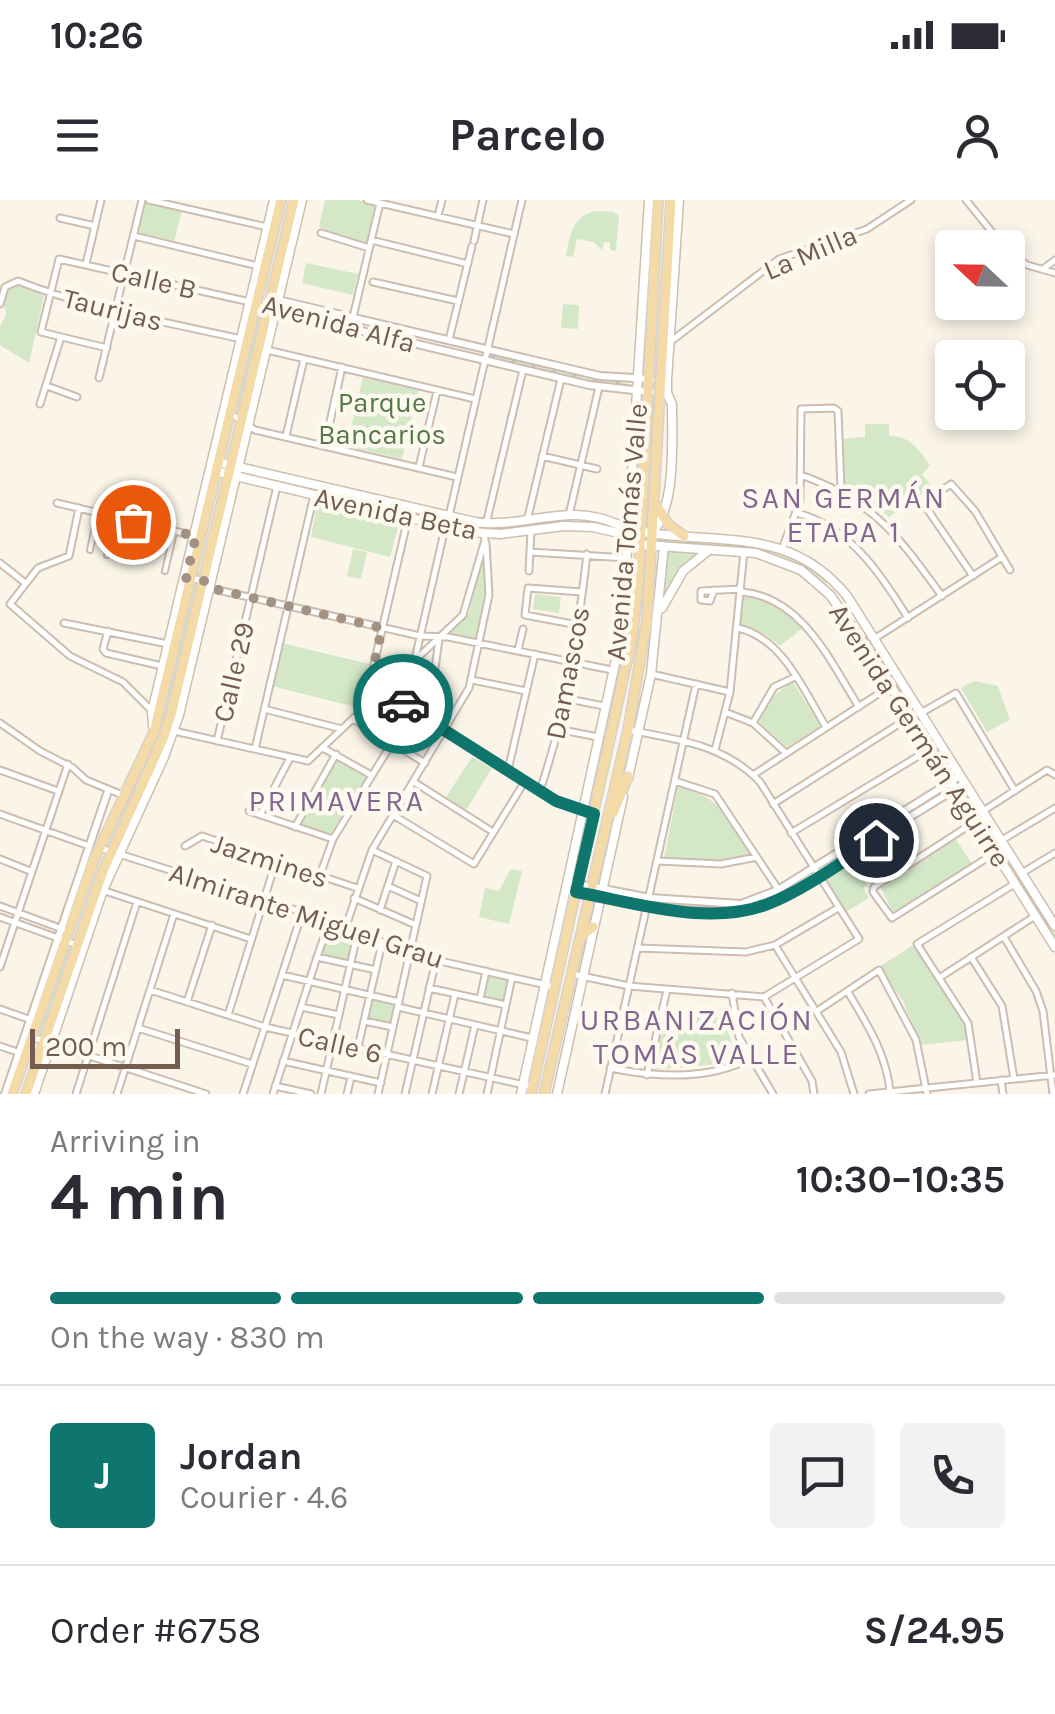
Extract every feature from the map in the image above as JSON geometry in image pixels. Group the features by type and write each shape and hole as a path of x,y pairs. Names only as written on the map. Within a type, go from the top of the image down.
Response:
{"main road":[{"path":"238,368 267,227 278,200"},
{"path":"9,1094 32,1037 33,1021 94,847 124,796 154,732 278,200"},
{"path":"30,1094 100,889 170,729 266,350 294,200"},
{"path":"245,424 254,368 302,200"},
{"name":"Avenida Tomás Valle","path":"644,379 649,200"},
{"name":"Avenida Tomás Valle","path":"527,1090 632,639 643,392 658,200"},
{"name":"Avenida Tomás Valle","path":"654,532 668,501 664,392 674,214 671,200"},
{"name":"Avenida Tomás Valle","path":"668,342 668,259 674,214 680,200"},
{"path":"658,214 674,214"},
{"path":"655,258 668,259"},
{"path":"238,368 254,368"},
{"name":"Avenida Tomás Valle","path":"544,1094 593,927 602,838 651,674 658,622 658,546 654,532 665,442"},
{"name":"Avenida Beta","path":"215,466 448,516 485,532 527,520 569,515 596,516 635,535"},
{"name":"Avenida Beta","path":"259,477 276,486 446,527 485,532 586,526 635,535"},
{"path":"358,506 360,495"},
{"path":"656,504 663,519 684,536"},
{"name":"Avenida Germán Aguirre","path":"635,535 654,532 746,540 782,549 834,580 876,638 921,713 976,821 1055,947"},
{"name":"Avenida Tomás Valle","path":"589,813 624,615 628,558 635,535"},
{"name":"Avenida Germán Aguirre","path":"635,535 658,546 744,551 792,565 825,590 931,749 983,812 1055,926"},
{"name":"Avenida Tomás Valle","path":"557,1094 580,937 628,776 658,546"},
{"path":"658,622 682,570 711,549"},
{"path":"825,590 834,580"},
{"path":"154,732 152,712 173,645"},
{"path":"602,838 628,776"},
{"path":"580,937 593,927"},
{"name":"Avenida Tomás Valle","path":"527,1090 534,1038 550,986"}],"street":[{"path":"86,264 101,200"},
{"path":"100,378 146,200 267,227"},
{"path":"367,200 514,234"},
{"path":"438,216 442,200"},
{"path":"449,340 483,200"},
{"path":"448,516 522,200"},
{"name":"La Milla","path":"668,342 779,259 867,229 910,200"},
{"path":"966,200 990,230"},
{"path":"352,318 380,203"},
{"path":"60,218 95,226"},
{"path":"321,233 327,238 468,264"},
{"path":"134,236 258,266"},
{"name":"Calle B","path":"50,294 58,260 254,301"},
{"path":"1043,269 1055,260"},
{"path":"1025,263 1055,273"},
{"name":"Taurijas","path":"0,304 2,292 14,282 116,311 241,339"},
{"path":"373,282 458,301"},
{"path":"50,294 41,332 107,348"},
{"name":"Avenida Alfa","path":"254,301 352,318 600,376 665,380"},
{"name":"Avenida Alfa","path":"273,305 523,370 600,387 664,392"},
{"path":"40,404 61,337"},
{"path":"266,350 475,399"},
{"path":"286,436 304,359"},
{"path":"325,445 342,367"},
{"path":"170,729 304,762 440,636 466,609 523,370"},
{"path":"527,520 561,378"},
{"path":"48,386 77,397"},
{"path":"569,515 600,387"},
{"path":"419,467 437,390"},
{"path":"782,549 797,513 802,409 837,409 840,490"},
{"path":"227,412 245,424 286,436 458,477"},
{"path":"542,456 597,470"},
{"path":"801,475 840,490 893,530 942,596"},
{"path":"974,576 922,504 950,484 976,512 1010,570"},
{"name":"Calle 29","path":"217,741 276,486"},
{"path":"255,749 314,496"},
{"path":"57,503 198,537"},
{"path":"79,508 70,555 41,566 10,602 57,646 122,682 152,712"},
{"path":"797,513 826,526 861,551 908,618"},
{"path":"90,550 98,514"},
{"path":"107,555 115,518"},
{"path":"364,710 408,518"},
{"path":"126,558 133,522"},
{"path":"129,544 152,549 157,527"},
{"path":"414,662 446,527"},
{"path":"529,572 531,531"},
{"path":"164,571 174,532"},
{"path":"346,926 372,850 446,731 472,680 490,586 485,532"},
{"path":"715,750 730,692 744,551"},
{"path":"530,552 628,558"},
{"name":"Damascos","path":"540,790 578,625 586,554"},
{"path":"864,644 1002,557"},
{"path":"0,563 24,582"},
{"path":"189,578 250,597 382,628 480,642 615,671"},
{"path":"578,625 525,615 528,588 582,592"},
{"path":"714,590 742,590 766,596 801,620 859,707"},
{"path":"64,623 173,645"},
{"path":"738,628 768,640 826,728"},
{"path":"518,650 522,629"},
{"path":"108,630 103,649 106,653 165,666"},
{"path":"320,875 332,839 434,676 440,636"},
{"path":"508,770 535,654"},
{"path":"651,674 730,692"},
{"path":"753,723 774,687 795,677"},
{"path":"472,680 526,691"},
{"path":"370,683 564,805 589,813"},
{"path":"605,1094 696,684"},
{"path":"753,774 892,686"},
{"path":"921,713 956,693 1014,791"},
{"path":"563,698 608,707"},
{"path":"264,710 342,729"},
{"path":"726,712 753,723 786,753"},
{"path":"773,804 911,717"},
{"path":"406,751 426,718"},
{"path":"353,719 426,763"},
{"path":"0,723 40,751 68,764 86,780 138,803"},
{"path":"556,728 601,738"},
{"path":"577,975 629,986 764,997 859,939 742,762 715,750 633,731"},
{"path":"323,748 371,776"},
{"path":"792,834 931,749"},
{"path":"295,826 336,754"},
{"path":"260,815 290,758"},
{"path":"0,964 68,764"},
{"path":"0,770 58,791"},
{"path":"983,812 1014,791 1052,773"},
{"path":"393,815 472,864 525,781"},
{"path":"675,781 715,794 778,890"},
{"path":"414,782 493,832"},
{"path":"572,887 648,908 740,912 770,903 958,783"},
{"path":"94,847 108,791"},
{"path":"1002,840 1055,808"},
{"path":"249,811 332,839"},
{"name":"Almirante Miguel Grau","path":"0,814 346,926 410,954 550,986"},
{"path":"976,821 872,889 892,918 996,852"},
{"name":"Jazmines","path":"185,846 202,836 357,888"},
{"path":"372,850 426,875 378,1094"},
{"path":"1022,873 1055,853"},
{"path":"658,861 722,864 757,857"},
{"path":"0,859 31,871"},
{"path":"380,910 396,860"},
{"path":"228,1015 276,862"},
{"path":"595,892 741,904 815,872"},
{"path":"977,1083 968,1023 917,944 1016,883"},
{"path":"388,886 421,901"},
{"path":"100,889 251,939"},
{"path":"354,898 416,926"},
{"path":"76,1094 138,902"},
{"path":"0,906 63,935"},
{"path":"638,948 734,954 775,945 838,908"},
{"path":"243,1094 302,913"},
{"path":"117,1094 174,914"},
{"path":"939,978 1035,916"},
{"path":"0,917 82,941"},
{"path":"272,1094 316,958 334,922"},
{"path":"187,1002 212,925"},
{"path":"321,1094 358,931"},
{"path":"1004,936 1036,991 1043,1011 1053,1094"},
{"path":"358,1048 382,943"},
{"path":"775,945 841,1052 854,1094"},
{"path":"971,957 1002,1006 1014,1079"},
{"path":"316,958 376,970"},
{"path":"405,1094 436,960"},
{"path":"817,1011 879,970 916,1040 926,1091"},
{"path":"480,999 486,971"},
{"path":"282,975 534,1038"},
{"path":"486,1094 512,977"},
{"path":"430,988 506,1005"},
{"name":"Calle 6","path":"150,990 265,1027 490,1078 527,1090"},
{"path":"647,1075 667,990"},
{"path":"848,991 878,1044 888,1069 890,1093"},
{"path":"732,993 739,1038 773,1094"},
{"path":"432,1094 455,994"},
{"path":"764,997 812,1081 814,1094"},
{"path":"301,1007 339,1015"},
{"path":"0,1009 33,1021 22,1054 0,1046"},
{"path":"364,1021 394,1028"},
{"path":"460,1094 475,1025"},
{"path":"138,1028 252,1064"},
{"path":"32,1037 204,1094"},
{"path":"610,1068 647,1075 733,1068 752,1057"},
{"path":"284,1061 381,1082"},
{"path":"869,1094 1053,1075"},
{"path":"347,1094 352,1076"},
{"path":"1001,1080 1002,1094"},
{"path":"966,1084 967,1094"},
{"path":"275,1086 311,1094"}],"green space":[{"path":"325,200 357,200 376,205 366,245 329,236 319,227"},
{"path":"145,202 182,210 174,242 138,234"},
{"path":"596,211 619,216 616,251 610,250 610,242 604,242 602,250 594,242 577,239 573,257 566,256 577,222"},
{"path":"306,263 358,274 353,295 302,283"},
{"path":"15,284 44,296 29,363 0,345 0,327 6,314 4,297"},
{"path":"563,304 579,305 578,329 561,328"},
{"path":"258,315 263,316 240,415 235,410"},
{"path":"490,355 633,385 600,385 492,359"},
{"name":"Parque Bancarios","path":"363,377 418,390 402,459 347,446"},
{"path":"865,424 889,424 889,436 908,441 930,465 922,475 933,487 889,517 845,484 843,439 865,437"},
{"path":"318,500 400,520 390,557 311,537"},
{"path":"659,538 726,541 771,549 811,567 828,582 824,584 765,554 725,547 659,544"},
{"path":"353,549 367,552 361,579 347,576"},
{"path":"667,550 700,553 681,569 663,598"},
{"path":"483,554 485,591 476,638 448,633 469,614"},
{"path":"193,582 201,583 163,728 134,795 128,793 154,735"},
{"path":"743,592 782,607 804,627 780,646 740,624"},
{"path":"535,594 561,597 559,613 533,609"},
{"path":"282,643 369,664 359,708 272,686"},
{"path":"874,643 956,773 953,776 870,646"},
{"path":"792,681 821,726 787,747 759,722 774,696"},
{"path":"974,681 998,686 1010,720 987,732 961,688"},
{"path":"472,757 492,768 466,810 446,797"},
{"path":"337,759 368,776 329,836 299,825"},
{"path":"678,787 714,803 751,854 733,860 664,858"},
{"path":"965,788 1055,933 1055,944 960,791"},
{"path":"955,838 973,865 893,912 879,885"},
{"path":"851,860 868,885 863,888 869,898 846,912 823,877"},
{"path":"511,869 522,871 509,924 479,917 485,888 499,891"},
{"path":"335,924 356,932 349,963 319,955"},
{"path":"68,944 73,947 42,1038 35,1036"},
{"path":"915,944 966,1023 969,1040 921,1045 903,1001 879,967"},
{"path":"488,975 509,980 505,1002 483,997"},
{"path":"372,998 395,1003 390,1024 367,1019"},
{"path":"667,1013 726,1018 731,1042 743,1056 731,1063 652,1070"}],"way so far":[{"path":"133,522 196,536 186,578 204,581 210,588 382,628 370,683 403,704"}],"district":[{"name":"SAN GERMÁN ETAPA 1","path":"844,515"},
{"name":"PRIMAVERA","path":"337,801"},
{"name":"URBANIZACIÓN TOMÁS VALLE","path":"697,1037"}],"route":[{"path":"403,704 556,801 594,814 576,892 648,908 740,912 770,903 876,840"}]}
